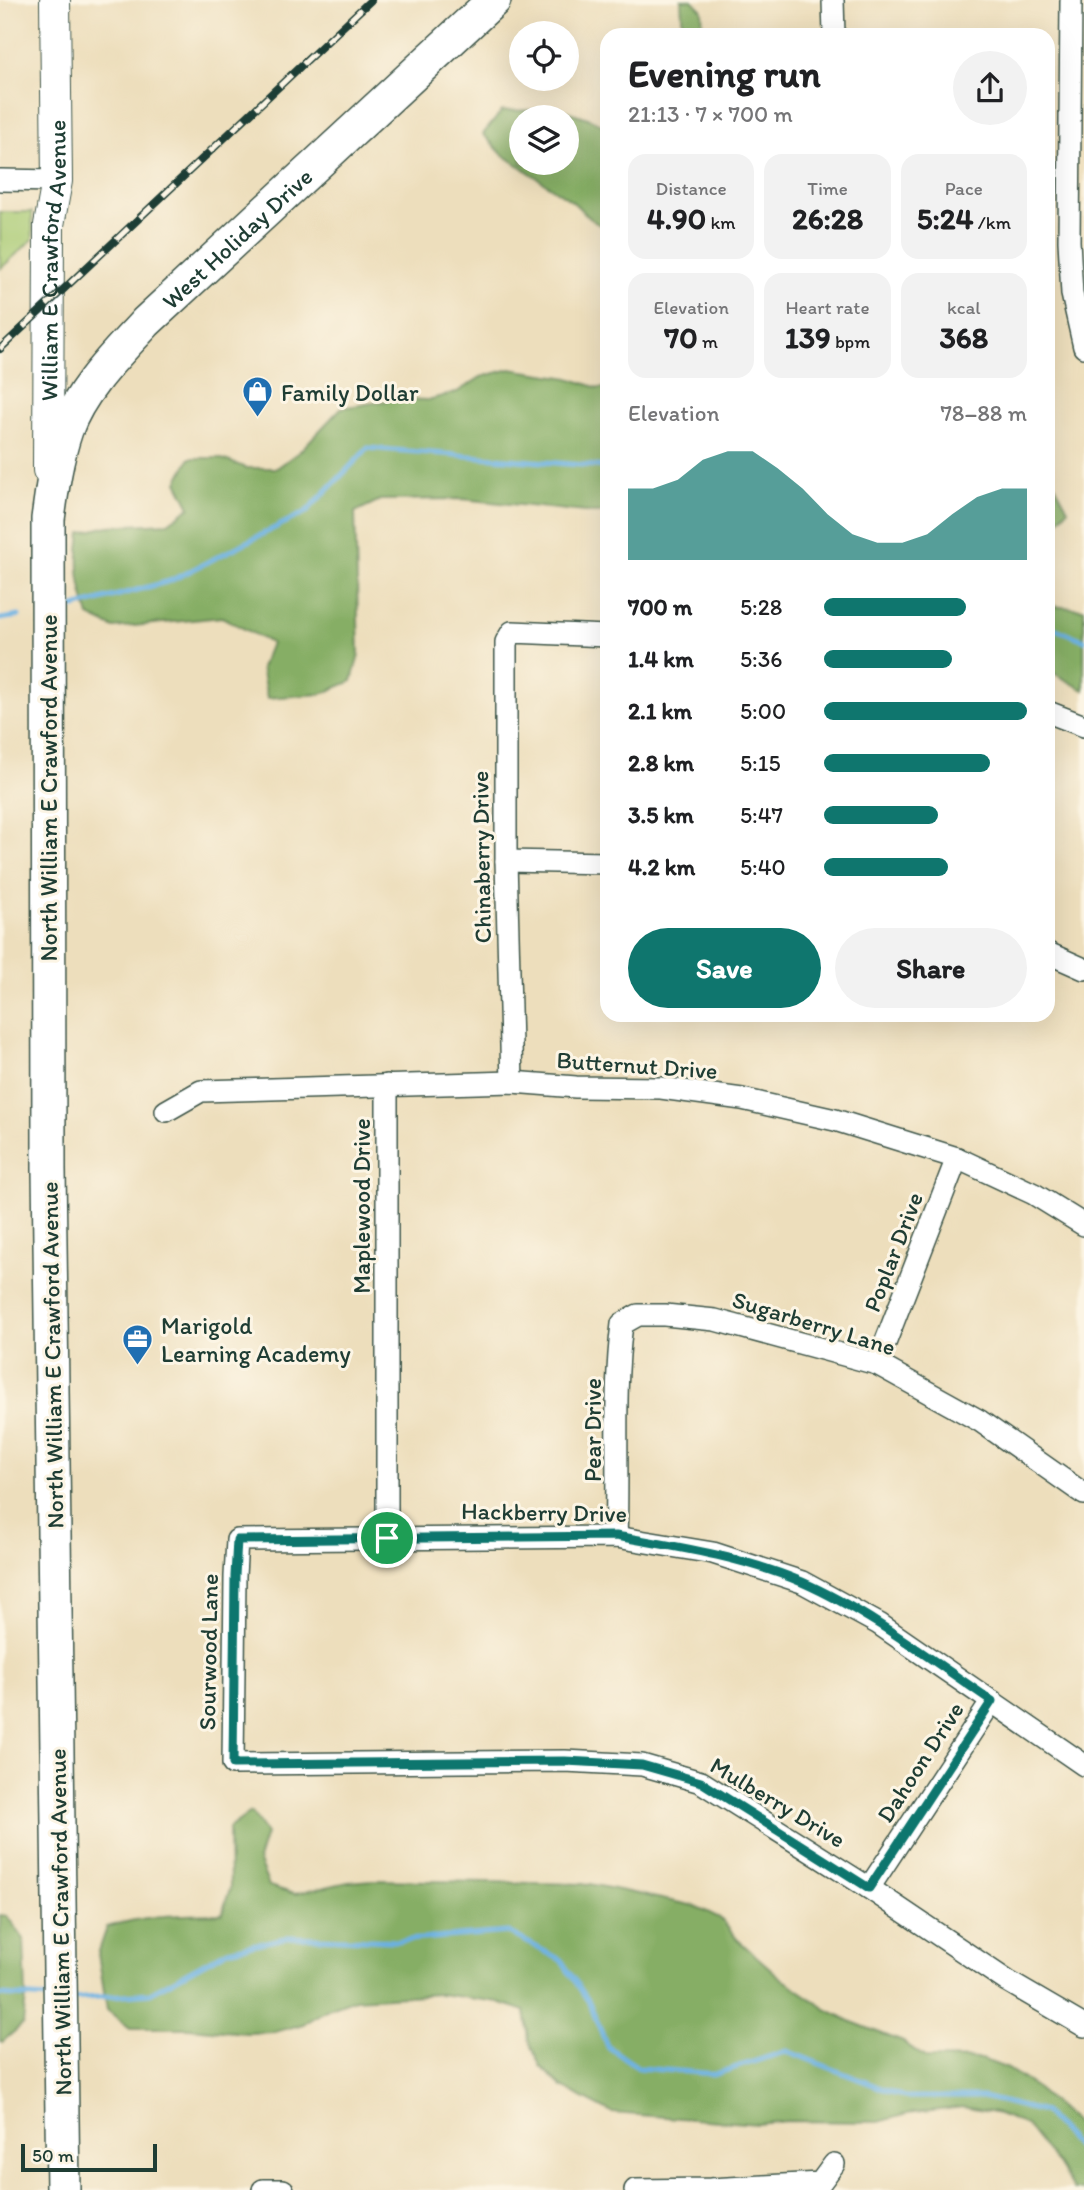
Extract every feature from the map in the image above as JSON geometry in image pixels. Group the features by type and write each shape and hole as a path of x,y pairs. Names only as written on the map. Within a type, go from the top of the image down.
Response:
{"main road":[{"name":"William E Crawford Avenue","path":"48,519 49,225 57,181 55,0"},
{"name":"West Holiday Drive","path":"48,519 57,459 67,427 80,402 124,346 146,322 494,0"},
{"name":"North William E Crawford Avenue","path":"48,519 49,1182 63,2190"}],"street":[{"path":"833,0 834,28"},
{"path":"1072,0 1077,241 1072,294 1084,347"},
{"path":"0,180 57,181"},
{"name":"Chinaberry Drive","path":"512,1082 506,861 506,642 512,632 600,636"},
{"path":"1055,715 1084,726"},
{"path":"506,861 600,863"},
{"path":"1055,956 1084,969"},
{"name":"Butternut Drive","path":"166,1111 201,1091 512,1082 576,1087 661,1088 742,1099 835,1120 957,1158 1034,1194 1084,1225"},
{"name":"Maplewood Drive","path":"387,1085 387,1538"},
{"name":"Poplar Drive","path":"877,1364 957,1158"},
{"name":"Sugarberry Lane","path":"622,1324 638,1314 715,1320 877,1364 980,1421 1084,1494"},
{"name":"Pear Drive","path":"616,1536 619,1353 622,1324"},
{"name":"Hackberry Drive","path":"237,1540 616,1536 713,1553 802,1582 879,1624 1084,1765"},
{"name":"Sourwood Lane","path":"233,1764 237,1540"},
{"name":"Dahoon Drive","path":"869,1888 992,1701"},
{"name":"Mulberry Drive","path":"233,1764 565,1761 642,1765 701,1782 869,1888 1007,1981 1084,2026"},
{"path":"635,2190 820,2183 834,2164"},
{"path":"263,2190 283,2190"}],"green space":[{"path":"681,0 692,0 702,10 703,28 683,28"},
{"path":"502,111 509,111 509,159 483,134"},
{"path":"579,115 600,124 600,225 573,202 533,175 579,175"},
{"path":"0,212 32,212 33,239 0,269"},
{"path":"510,369 569,378 600,388 600,513 462,499 380,500 355,512 359,654 352,681 321,694 267,698 261,668 271,643 222,617 114,628 89,616 79,575 81,533 108,526 168,523 190,507 177,482 190,458 219,458 247,468 277,468 300,451 341,408 398,399 428,400 457,392 481,377"},
{"path":"1055,485 1068,509 1055,524"},
{"path":"1055,606 1084,609 1084,690 1055,674"},
{"path":"251,1812 266,1834 258,1860 269,1886 295,1894 348,1882 374,1880 590,1884 695,1906 720,1918 737,1939 780,1977 826,2009 903,2042 926,2058 982,2059 1008,2069 1031,2084 1084,2129 1084,2190 1073,2190 1062,2170 1026,2125 999,2114 963,2107 907,2114 878,2122 787,2121 758,2124 612,2113 562,2087 540,2066 529,2039 525,2011 498,2002 440,1994 355,1999 328,2009 303,2024 275,2032 130,2028 107,2010 98,1954 107,1927 151,1917 222,1914 230,1888 229,1828"},
{"path":"0,1915 7,1916 24,1939 26,1996 23,2024 2,2042 0,2041"}],"waterway":[{"path":"71,608 170,581 306,512 368,448 600,466"},
{"path":"0,619 19,616"},
{"path":"1055,629 1084,640"},
{"path":"72,1999 150,1993 228,1950 290,1937 395,1941 508,1932 561,1960 589,2002 607,2046 639,2068 715,2074 787,2051 904,2097 983,2097 1044,2112 1084,2155"},
{"path":"0,1995 48,1998"}],"railway":[{"path":"0,349 371,0"}],"place":[{"name":"Family Dollar","path":"258,419"},
{"name":"Marigold Learning Academy","path":"138,1366"}],"route":[{"path":"616,1536 713,1553 802,1582 879,1624 992,1701 869,1888 701,1782 642,1765 565,1761 233,1764 237,1540 387,1538 616,1536"}]}
